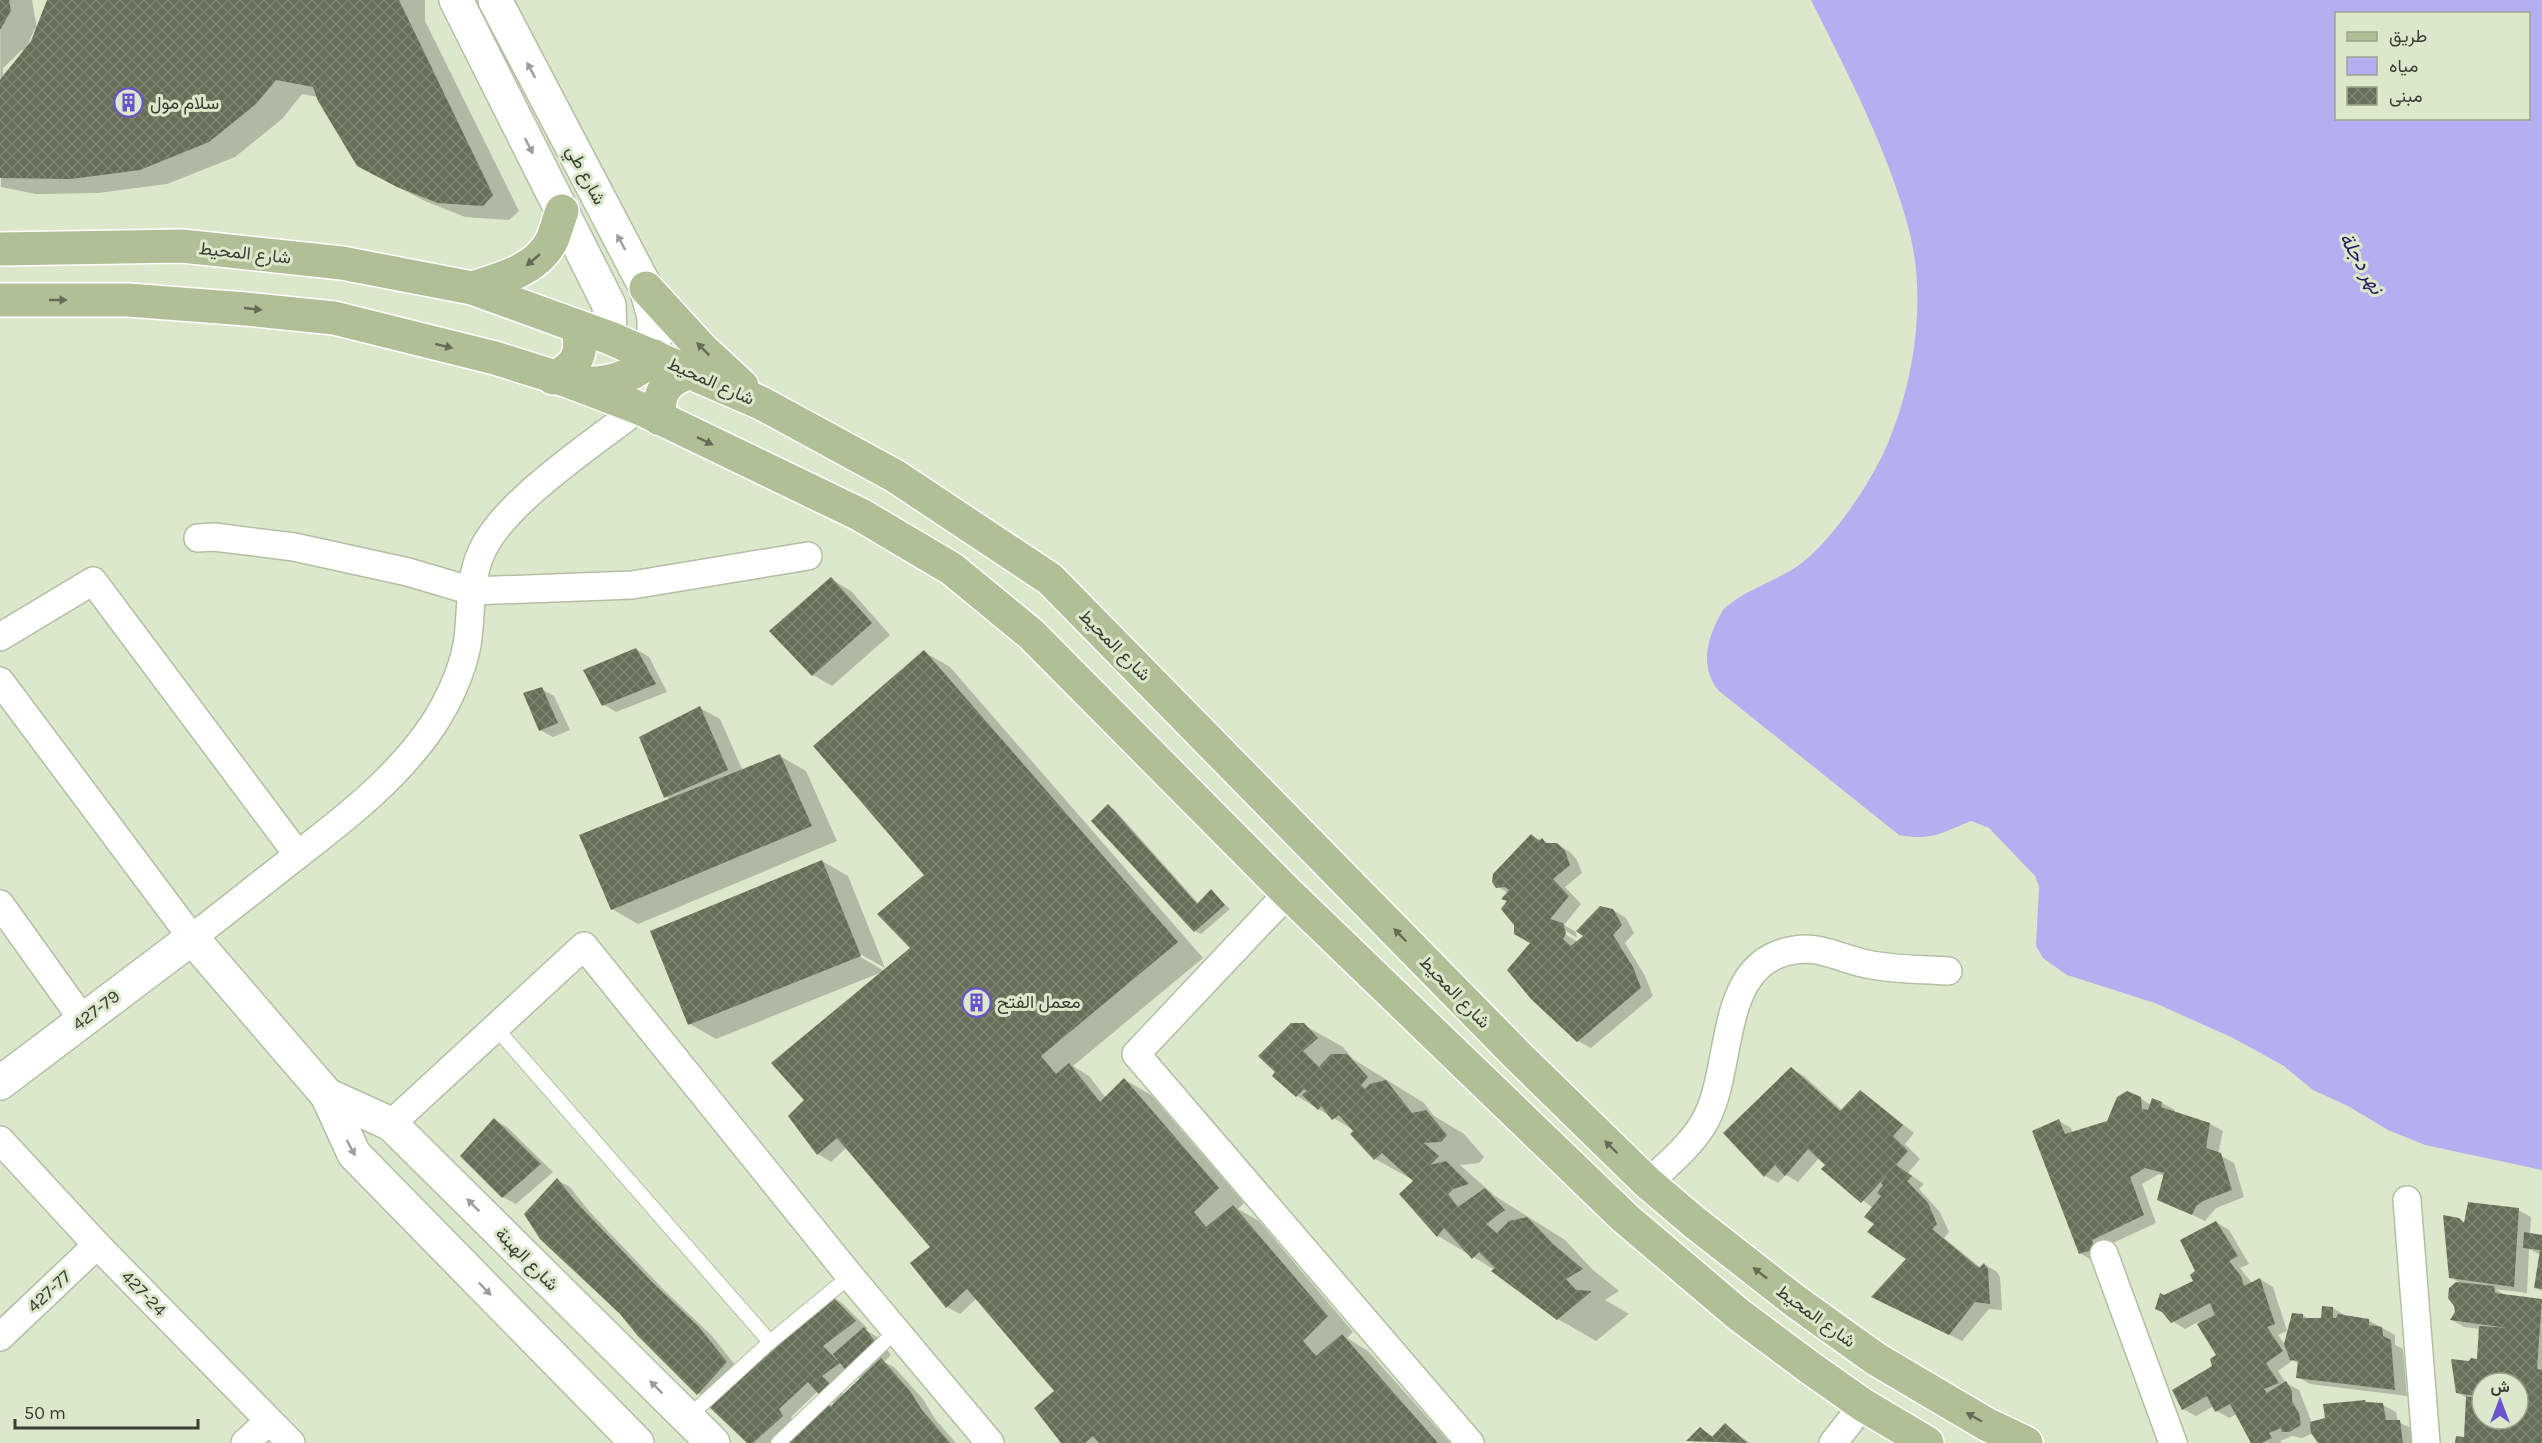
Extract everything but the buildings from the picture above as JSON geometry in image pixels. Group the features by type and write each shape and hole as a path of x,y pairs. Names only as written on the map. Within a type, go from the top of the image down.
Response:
{"main road":[{"path":"472,288 508,277 533,262 550,243 562,211"},
{"name":"شارع المحيط","path":"0,249 182,246 342,263 472,288 610,338 761,403 895,476 1050,579 1517,1054 1648,1183 1786,1294 1876,1359 1986,1424 2026,1443"},
{"path":"646,288 701,348 761,403"},
{"path":"0,300 128,300 334,318 495,358 561,379 649,413 861,515 952,569 1031,634 1288,893 1625,1218 1738,1314 1863,1405 1927,1443"},
{"path":"561,379 578,358 581,342 577,326"},
{"path":"610,338 611,364 617,380 626,395 649,413"},
{"path":"561,379 593,384 617,380 633,373 654,357"},
{"path":"649,413 658,404 664,389 675,378 690,372"}],"street":[{"name":"شارع طي","path":"456,0 609,305 610,338"},
{"name":"شارع طي","path":"495,0 646,288 654,317 654,357"},
{"path":"0,681 192,938 360,806 408,756 433,724 454,686 467,646 471,591 481,551 508,515 531,492 649,413"},
{"path":"198,538 214,537 294,547 408,572 471,591 632,585 807,556"},
{"path":"0,637 93,581 298,855"},
{"path":"1288,893 1136,1054 1470,1443"},
{"path":"0,904 83,1020"},
{"name":"427-79","path":"0,1083 192,938"},
{"name":"شارع الهبنة","path":"192,938 327,1095 354,1154 637,1443"},
{"path":"391,1124 584,946 850,1276 990,1443"},
{"path":"1648,1183 1682,1151 1705,1121 1713,1103 1738,994 1750,975 1766,961 1785,952 1806,949 1888,967 1948,971"},
{"name":"شارع الهبنة","path":"327,1095 391,1124 712,1443"},
{"name":"427-24","path":"0,1140 97,1245 291,1443"},
{"path":"2407,1200 2426,1443"},
{"name":"427-77","path":"0,1337 97,1245"},
{"path":"2104,1254 2173,1443"},
{"path":"1833,1443 1863,1405"},
{"path":"245,1443 269,1421"}],"lane":[{"path":"495,1027 770,1342"},
{"path":"687,1418 770,1342 850,1276"},
{"path":"778,1443 896,1331"}],"water":[{"name":"نهر دجلة","path":"1811,0 2542,0 2542,1170 2425,1145 2388,1130 2348,1106 2313,1090 2284,1066 2233,1038 2155,1003 2067,975 2043,958 2036,946 2039,886 2035,876 1989,828 1971,821 1928,836 1899,835 1719,691 1710,675 1707,658 1709,641 1722,611 1742,596 1803,562 1838,526 1869,481 1884,452 1903,401 1909,374 1917,317 1915,261 1910,234 1902,204 1880,144"}],"place":[{"name":"سلام مول","path":"129,103"},
{"name":"معمل الفتح","path":"976,1002"}]}
